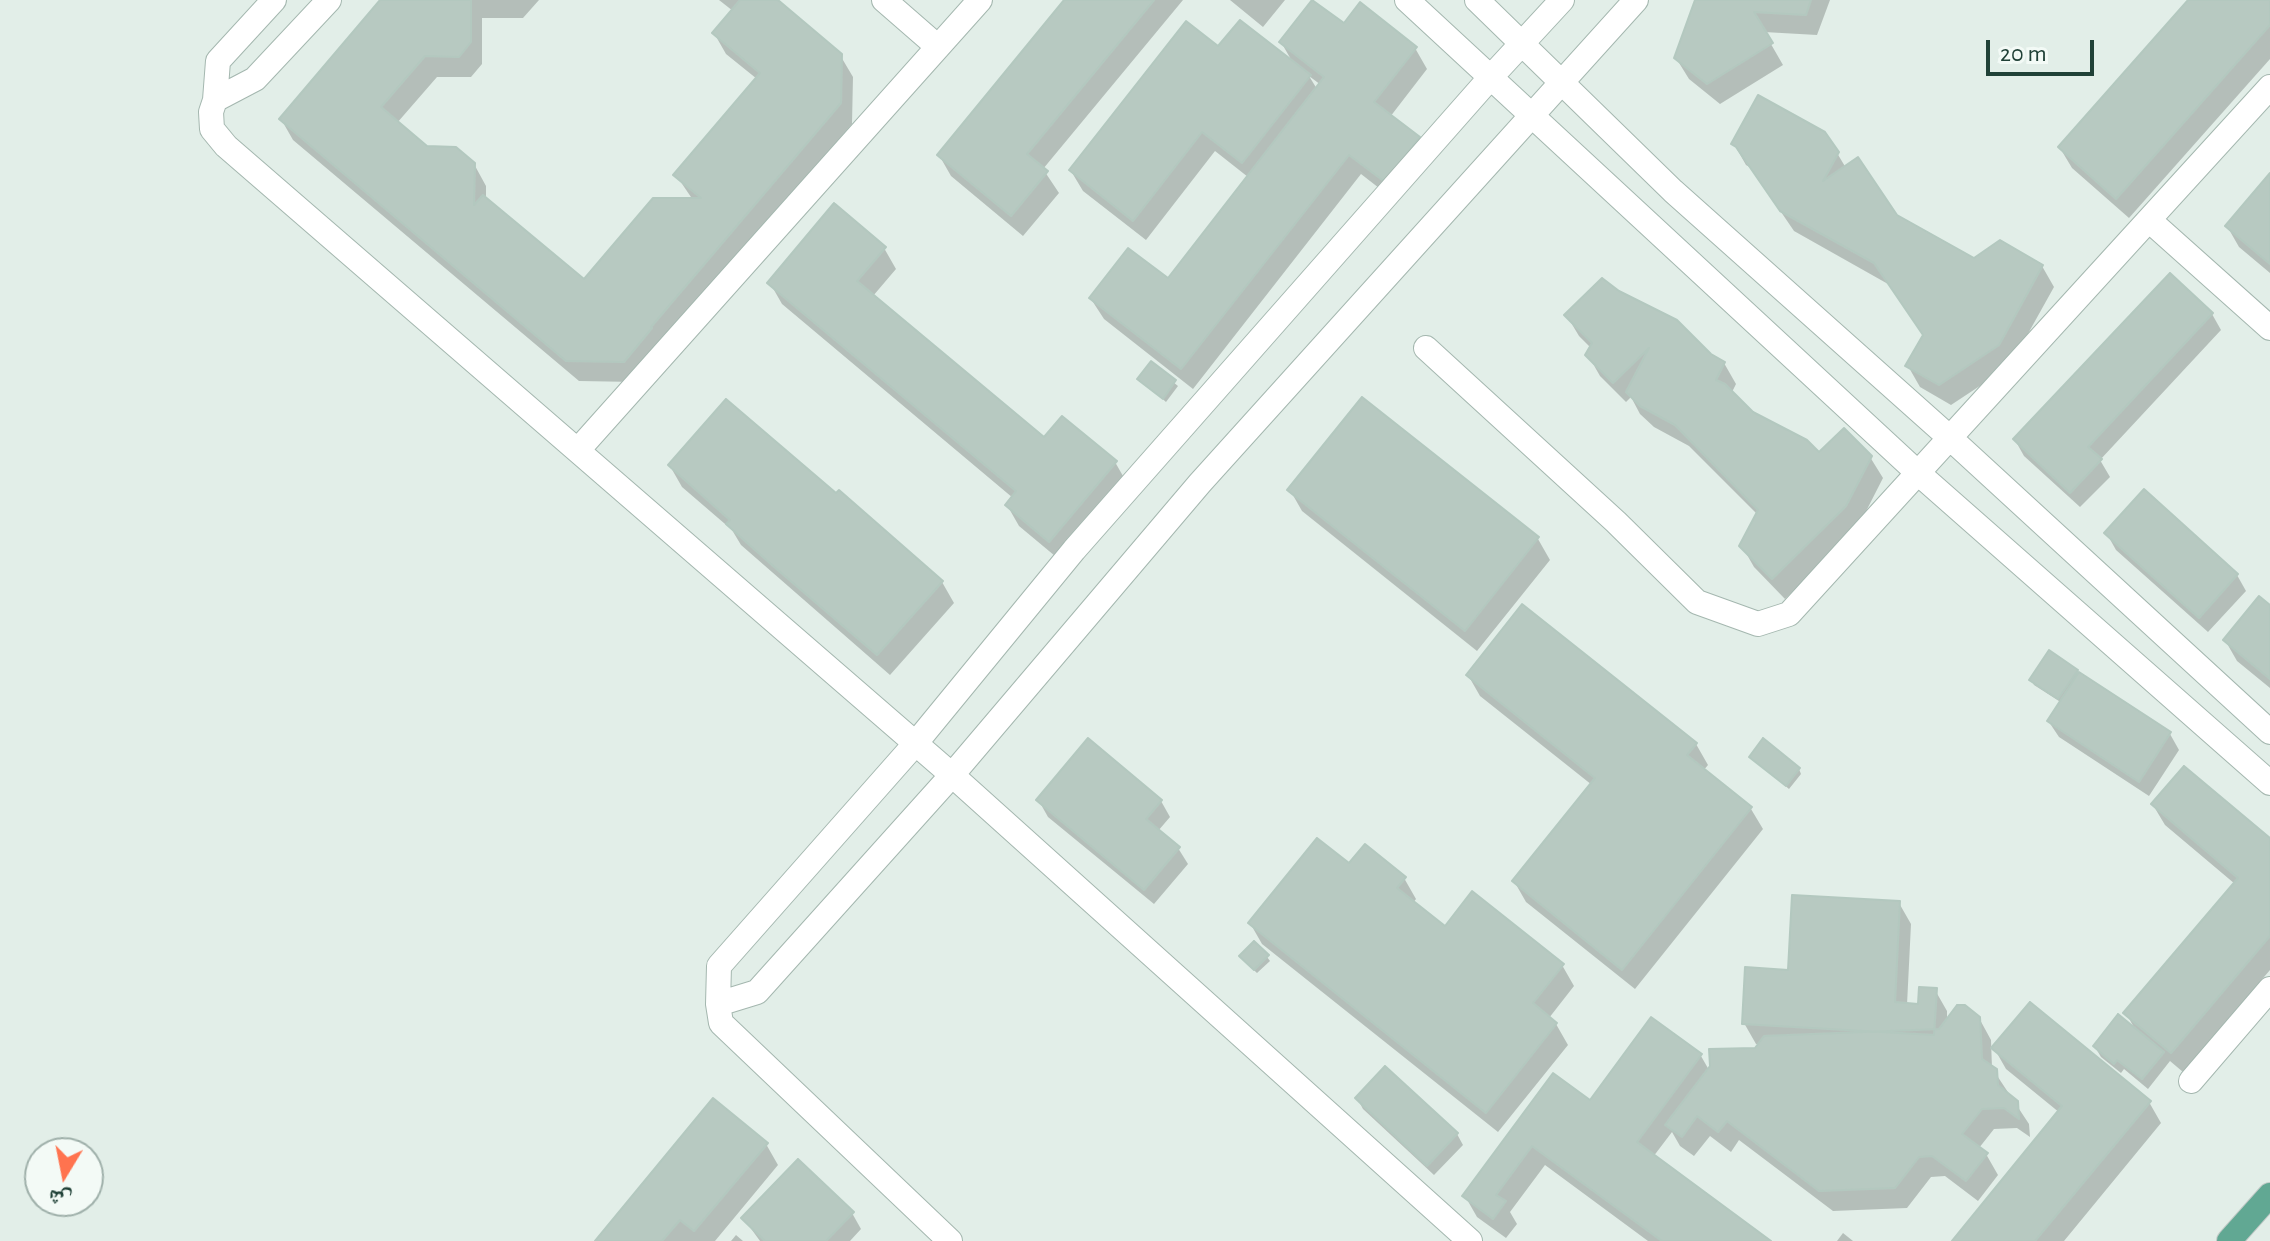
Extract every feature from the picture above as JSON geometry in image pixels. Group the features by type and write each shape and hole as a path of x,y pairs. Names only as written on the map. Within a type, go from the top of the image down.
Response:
{"main road":[{"path":"2229,1241 2270,1195"}],"street":[{"path":"274,0 218,61 211,112 212,129 226,146 952,775 1470,1241"},
{"path":"215,100 255,79 329,0"},
{"path":"884,0 938,47"},
{"path":"578,450 980,0"},
{"path":"1407,0 1918,473 2270,783"},
{"path":"1477,0 1673,191 1950,438 2270,732"},
{"path":"950,1241 721,1023 719,966 915,744 1074,550 1562,0"},
{"path":"718,1004 757,992 952,775 1200,483 1636,0"},
{"path":"1426,348 1616,522 1697,602 1758,624 1789,614 2270,87"},
{"path":"2149,220 2270,328"},
{"path":"2191,1081 2270,989"}],"building":[{"path":"380,0 471,0 471,42 459,57 425,56 381,107 427,146 456,147 475,163 474,205 483,195 584,279 653,198 701,198 673,175 760,73 712,33 740,0 778,0 842,54 841,103 624,362 566,361 279,119"},
{"path":"1064,0 1154,0 1027,154 1048,171 1011,216 937,155"},
{"path":"1312,0 1344,23 1360,2 1417,47 1374,102 1420,137 1385,182 1349,155 1181,369 1089,298 1128,248 1168,278 1324,77 1279,42"},
{"path":"1695,0 1811,0 1806,15 1754,12 1773,43 1707,84 1674,58"},
{"path":"2188,0 2270,0 2270,25 2116,199 2058,147"},
{"path":"1240,20 1311,75 1242,163 1202,132 1133,221 1069,170 1186,21 1218,46"},
{"path":"1758,95 1825,132 1839,152 1823,181 1858,157 1897,215 1974,258 2000,240 2043,265 1999,345 1939,385 1905,366 1923,335 1874,263 1780,211 1731,144"},
{"path":"2270,173 2270,264 2225,226"},
{"path":"834,203 886,247 857,281 1044,437 1062,416 1117,461 1049,542 1005,505 1016,491 767,283"},
{"path":"2170,273 2213,313 2088,447 2102,459 2070,493 2013,439"},
{"path":"1602,278 1619,291 1677,320 1711,354 1725,362 1716,380 1725,384 1753,412 1807,440 1819,452 1844,428 1872,456 1846,506 1772,579 1739,546 1758,510 1675,425 1640,406 1626,392 1649,348 1613,383 1585,355 1592,343 1564,315"},
{"path":"1151,361 1176,380 1163,399 1137,379"},
{"path":"1362,397 1539,537 1465,631 1287,490"},
{"path":"726,399 836,493 839,490 943,581 877,655 726,524 730,520 668,465"},
{"path":"2144,489 2238,574 2199,618 2104,533"},
{"path":"2259,596 2270,605 2270,679 2223,640"},
{"path":"1522,604 1697,743 1687,755 1752,807 1622,970 1512,881 1595,778 1466,675"},
{"path":"2049,650 2078,670 2058,699 2029,680"},
{"path":"2079,672 2171,732 2139,782 2047,721"},
{"path":"1088,738 1162,800 1146,819 1180,847 1144,890 1036,800"},
{"path":"1763,738 1800,768 1786,786 1749,757"},
{"path":"2184,766 2270,838 2270,936 2171,1053 2123,1013 2238,878 2151,804"},
{"path":"1317,838 1349,863 1365,844 1406,877 1397,888 1445,926 1472,891 1564,964 1533,1003 1557,1023 1486,1113 1248,923"},
{"path":"1792,895 1900,901 1895,1002 1918,1004 1919,987 1937,988 1934,1035 1742,1024 1745,967 1788,970"},
{"path":"1254,941 1269,955 1254,970 1239,956"},
{"path":"2030,1002 2151,1101 2035,1241 1952,1241 2062,1106 1991,1048"},
{"path":"1957,1005 1965,1005 1980,1017 1982,1059 1997,1069 1998,1085 2018,1101 2019,1119 2004,1108 1982,1109 1962,1134 1988,1153 1966,1181 1932,1156 1919,1157 1895,1188 1819,1191 1727,1121 1718,1132 1697,1116 1682,1137 1665,1125 1710,1066 1709,1049 1755,1048 1764,1036 1939,1029"},
{"path":"2118,1014 2164,1052 2142,1079 2117,1060 2114,1064 2093,1046"},
{"path":"1651,1017 1702,1054 1637,1142 1771,1241 1662,1241 1532,1146 1496,1195 1506,1201 1493,1219 1462,1196 1553,1073 1590,1100"},
{"path":"1385,1066 1458,1133 1427,1166 1355,1098"},
{"path":"713,1098 768,1143 694,1231 680,1220 662,1241 595,1241"},
{"path":"798,1159 854,1212 826,1241 765,1241 741,1218"}]}
